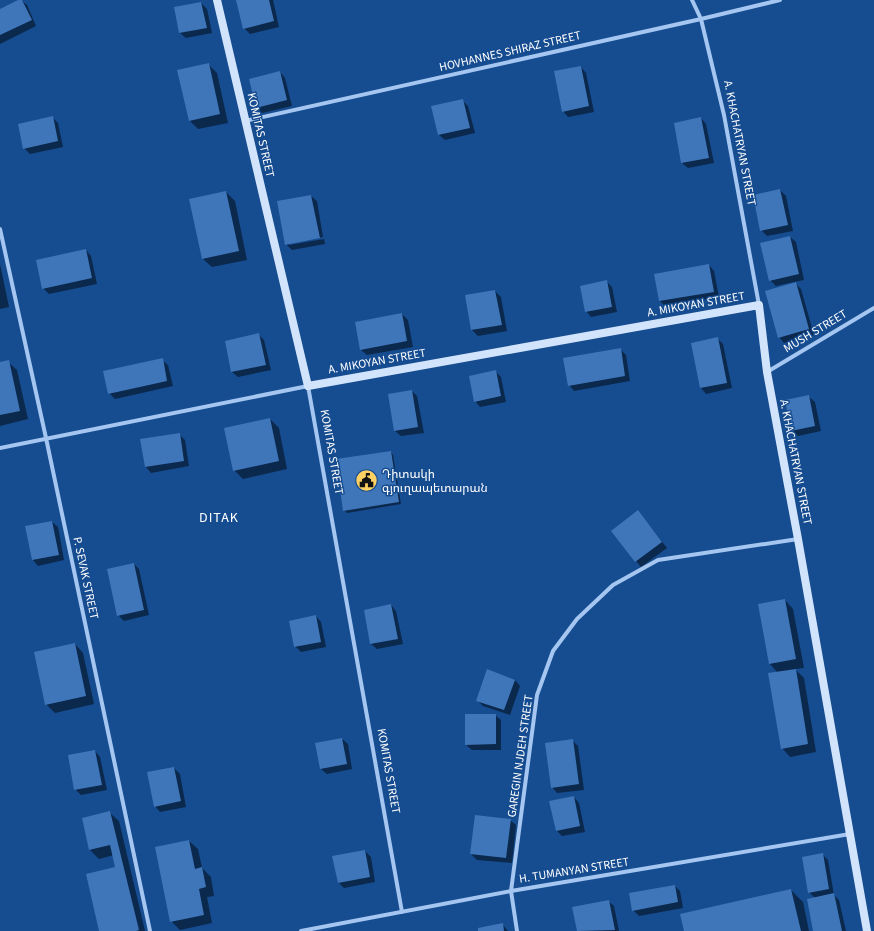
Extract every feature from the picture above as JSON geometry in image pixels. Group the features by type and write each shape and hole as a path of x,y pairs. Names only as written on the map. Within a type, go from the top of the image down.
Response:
{"main road":[{"name":"KOMITAS STREET","path":"217,0 308,386"},
{"name":"A. KHACHATRYAN STREET","path":"759,305 767,372 868,931"},
{"name":"A. MIKOYAN STREET","path":"308,386 759,305"}],"street":[{"name":"A. KHACHATRYAN STREET","path":"692,0 701,19 724,116 759,305"},
{"name":"HOVHANNES SHIRAZ STREET","path":"245,121 780,0"},
{"name":"P. SEVAK STREET","path":"0,229 46,438 150,931"},
{"name":"MUSH STREET","path":"767,372 874,308"},
{"name":"A. MIKOYAN STREET","path":"0,448 308,386"},
{"name":"KOMITAS STREET","path":"308,386 402,912"},
{"name":"GAREGIN NJDEH STREET","path":"518,931 511,891 537,695 553,651 577,619 613,585 658,560 798,539"},
{"name":"H. TUMANYAN STREET","path":"301,931 511,891 851,834"}],"building":[{"path":"18,0 22,0 32,20 0,35 0,9"},
{"path":"236,0 269,0 274,21 243,29"},
{"path":"201,2 207,28 179,33 174,7"},
{"path":"209,63 220,114 189,121 177,70"},
{"path":"581,66 589,106 562,112 554,71"},
{"path":"280,71 287,100 256,108 249,79"},
{"path":"463,99 470,128 438,135 431,106"},
{"path":"53,116 58,141 23,149 18,124"},
{"path":"701,117 709,158 681,163 674,123"},
{"path":"780,189 788,225 760,231 753,195"},
{"path":"226,191 239,251 202,259 189,199"},
{"path":"311,195 320,238 285,245 277,201"},
{"path":"790,236 799,274 769,281 760,243"},
{"path":"86,249 92,278 42,289 36,260"},
{"path":"709,264 714,292 659,301 654,274"},
{"path":"607,280 612,307 585,312 580,286"},
{"path":"796,282 809,329 778,338 765,291"},
{"path":"495,290 502,325 471,330 465,295"},
{"path":"402,313 407,341 360,350 355,322"},
{"path":"259,333 266,365 231,372 225,341"},
{"path":"718,337 727,383 700,388 691,343"},
{"path":"621,348 625,376 568,386 563,358"},
{"path":"163,358 167,381 108,394 103,371"},
{"path":"9,360 20,411 0,415 0,362"},
{"path":"496,370 501,396 474,402 469,376"},
{"path":"412,390 418,427 394,431 388,394"},
{"path":"809,395 815,426 791,431 785,400"},
{"path":"270,418 279,461 233,471 224,428"},
{"path":"180,433 184,461 145,467 140,439"},
{"path":"391,451 399,502 343,511 336,459"},
{"path":"638,510 662,542 635,562 611,531"},
{"path":"52,521 59,555 32,560 25,526"},
{"path":"134,563 144,610 117,616 107,569"},
{"path":"785,599 796,659 769,664 758,604"},
{"path":"391,604 398,639 370,644 364,610"},
{"path":"316,615 321,642 294,647 289,621"},
{"path":"75,643 86,696 45,705 34,652"},
{"path":"487,669 515,680 504,710 476,701"},
{"path":"796,669 808,744 781,749 768,673"},
{"path":"465,714 496,714 496,744 465,745"},
{"path":"342,738 347,764 320,769 315,743"},
{"path":"573,739 579,784 551,788 545,743"},
{"path":"95,750 102,785 74,790 68,755"},
{"path":"174,767 181,801 154,807 147,772"},
{"path":"574,796 580,826 556,831 549,801"},
{"path":"110,811 139,930 136,931 99,931 86,874 115,867 110,845 89,850 82,818"},
{"path":"475,815 511,819 506,858 470,854"},
{"path":"189,840 195,869 202,867 206,887 199,889 204,915 170,922 155,847"},
{"path":"365,850 370,877 338,883 332,856"},
{"path":"823,853 829,889 808,893 802,857"},
{"path":"675,885 678,902 632,911 629,893"},
{"path":"791,889 801,931 684,931 680,914"},
{"path":"834,893 842,931 813,931 807,899"},
{"path":"609,900 615,930 577,931 572,907"},
{"path":"503,923 504,931 478,931 478,928"}],"place":[{"name":"Դիտակի գյուղապետարան","path":"367,481"}],"district":[{"name":"DITAK","path":"219,517"}]}
